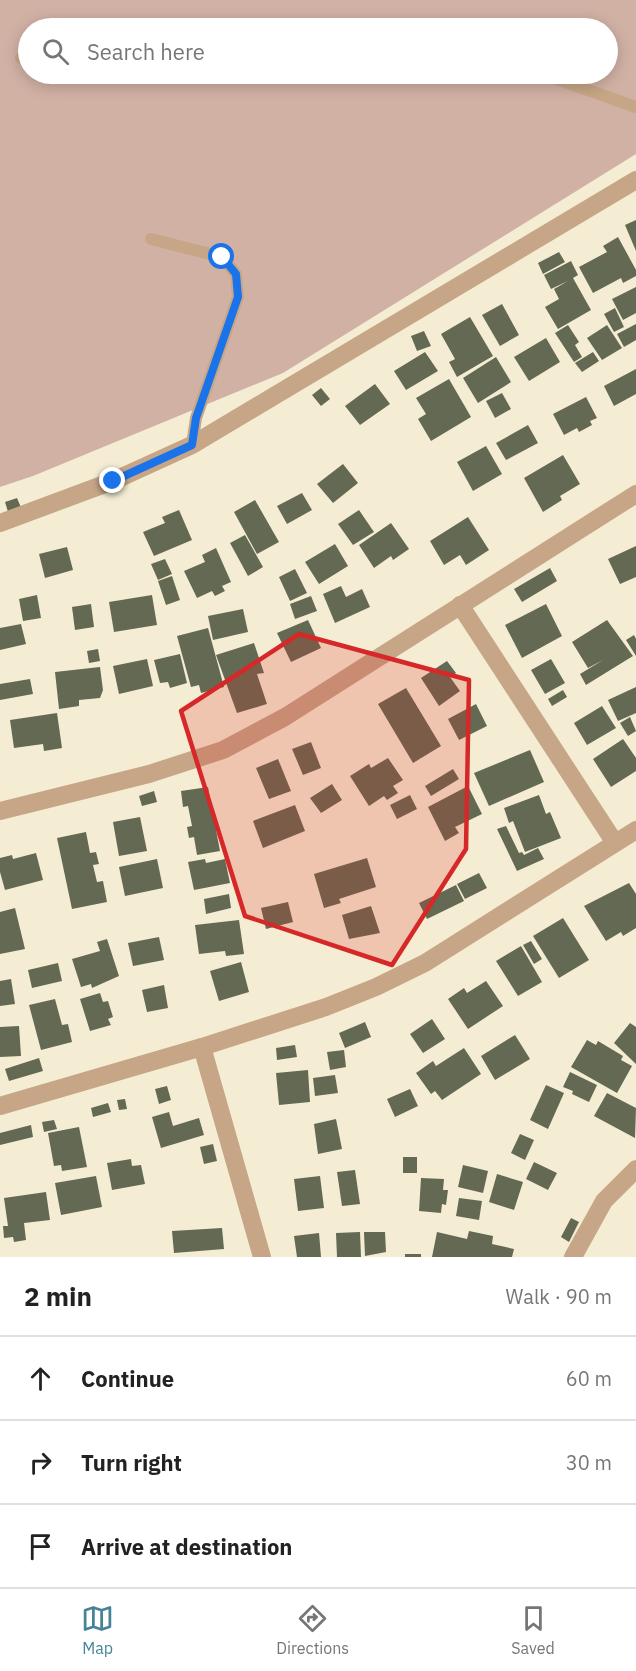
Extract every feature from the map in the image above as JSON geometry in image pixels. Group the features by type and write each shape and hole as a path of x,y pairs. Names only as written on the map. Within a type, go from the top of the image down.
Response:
{"street":[{"path":"0,523 113,481 192,445 636,180"},
{"path":"0,811 149,774 223,750 285,717 636,494"},
{"path":"460,605 615,843"},
{"path":"0,1106 202,1047 326,1007 425,963 636,830"},
{"path":"202,1047 262,1257"},
{"path":"573,1257 604,1201 636,1169"}],"lane":[{"path":"571,84 636,107"},
{"path":"151,239 222,257 236,274 238,297 196,418 192,445"}],"highlighted area":[{"path":"299,634 469,680 466,849 392,965 245,916 181,711"}],"shaded area":[{"path":"0,0 636,0 636,154 283,373 33,476 0,487"}],"building":[{"path":"636,220 636,251 625,225"},
{"path":"618,237 636,270 636,276 623,283 621,278 593,293 579,267 607,252 603,246"},
{"path":"559,252 565,262 543,274 538,263"},
{"path":"571,261 578,275 573,278 591,310 558,329 545,307 559,299 554,289 568,281 551,289 544,275"},
{"path":"636,287 636,313 623,320 612,299"},
{"path":"502,304 519,335 500,346 482,315"},
{"path":"615,308 624,327 614,332 604,314"},
{"path":"470,317 493,356 457,377 449,362 455,359 441,334"},
{"path":"636,324 636,340 624,347 617,334"},
{"path":"568,325 579,342 575,345 582,357 574,362 555,333"},
{"path":"607,325 622,348 602,360 587,338"},
{"path":"424,331 431,346 417,351 411,336"},
{"path":"546,338 560,362 529,381 514,357"},
{"path":"425,352 438,371 406,390 394,371"},
{"path":"593,352 599,361 582,372 575,363"},
{"path":"496,357 511,382 478,403 463,378"},
{"path":"636,369 636,394 614,406 604,386"},
{"path":"449,379 471,417 431,441 418,419 426,414 416,398"},
{"path":"375,384 390,404 360,425 345,406"},
{"path":"321,388 330,399 321,406 312,395"},
{"path":"502,393 511,409 495,418 486,401"},
{"path":"586,397 597,418 590,421 592,425 579,432 577,428 564,435 553,414"},
{"path":"528,425 538,443 506,460 496,443"},
{"path":"486,446 502,474 473,491 457,462"},
{"path":"563,455 580,484 560,496 562,500 543,512 524,478"},
{"path":"343,464 358,483 333,503 317,484"},
{"path":"302,493 312,510 287,524 277,506"},
{"path":"17,498 22,510 9,515 5,502"},
{"path":"255,500 279,542 257,554 234,512"},
{"path":"179,510 192,540 154,556 143,532 165,523 162,517"},
{"path":"359,510 374,532 353,545 338,524"},
{"path":"468,517 489,550 466,565 460,555 444,565 430,541"},
{"path":"391,523 409,549 393,560 391,556 374,568 359,545"},
{"path":"245,535 263,567 248,576 230,543"},
{"path":"335,544 348,566 319,584 305,562"},
{"path":"636,546 636,577 620,584 608,559"},
{"path":"67,547 73,570 45,578 39,554"},
{"path":"216,548 231,582 222,586 225,591 215,596 212,591 197,598 184,571 205,562 202,555"},
{"path":"165,559 172,574 158,580 151,564"},
{"path":"550,568 557,581 522,602 514,589"},
{"path":"295,569 307,593 290,601 279,577"},
{"path":"172,576 180,600 166,605 158,581"},
{"path":"341,586 346,597 362,589 370,607 335,623 323,594"},
{"path":"37,595 41,618 23,621 19,599"},
{"path":"152,595 157,625 114,632 109,602"},
{"path":"311,596 317,611 295,619 290,604"},
{"path":"91,604 94,627 75,630 72,607"},
{"path":"546,604 562,636 522,658 505,625"},
{"path":"243,609 248,632 213,640 208,616"},
{"path":"308,620 321,648 291,662 277,633"},
{"path":"607,620 633,656 586,685 580,674 603,660 588,668 572,642"},
{"path":"21,624 26,644 0,650 0,628"},
{"path":"208,628 224,687 201,693 199,685 191,687 177,636"},
{"path":"634,635 636,639 636,656 626,640"},
{"path":"254,643 264,673 257,674 267,704 237,713 216,655"},
{"path":"98,649 100,661 89,663 87,651"},
{"path":"180,654 187,683 170,688 168,682 160,683 154,660"},
{"path":"147,659 153,686 119,694 113,666"},
{"path":"551,659 565,683 545,694 531,670"},
{"path":"447,661 456,673 450,677 460,691 439,706 421,678"},
{"path":"100,667 103,690 100,698 79,700 79,706 59,709 55,672"},
{"path":"30,679 33,694 0,700 0,684"},
{"path":"636,687 636,713 618,721 608,700"},
{"path":"406,688 441,746 413,763 378,704"},
{"path":"563,690 567,697 552,706 548,699"},
{"path":"476,704 487,726 459,740 448,719"},
{"path":"602,706 616,728 587,745 574,723"},
{"path":"57,713 62,748 44,751 43,744 14,748 10,720"},
{"path":"630,717 636,731 628,736 620,723"},
{"path":"623,739 636,758 636,771 611,787 593,759"},
{"path":"311,742 321,768 303,775 292,749"},
{"path":"530,750 544,782 489,806 474,773"},
{"path":"388,758 403,780 393,786 398,793 387,800 384,796 369,806 350,776 369,764 371,768"},
{"path":"278,759 291,791 269,799 256,768"},
{"path":"453,769 459,779 431,796 425,786"},
{"path":"332,784 342,800 321,813 310,798"},
{"path":"468,786 482,814 455,827 459,833 445,841 428,807"},
{"path":"208,787 220,851 197,855 194,837 189,838 187,827 192,826 188,806 183,807 181,791"},
{"path":"154,791 157,802 142,806 139,796"},
{"path":"410,795 417,809 397,819 390,805"},
{"path":"539,795 546,814 550,812 561,838 525,852 513,821 509,823 504,808"},
{"path":"295,805 305,831 263,848 253,821"},
{"path":"140,817 147,851 119,856 113,822"},
{"path":"506,826 519,853 522,852 524,855 538,848 544,859 517,871 497,829"},
{"path":"86,832 90,853 96,852 99,864 93,865 97,882 103,881 107,902 72,909 57,838"},
{"path":"36,853 43,880 5,890 0,872 0,858 12,855 13,859"},
{"path":"367,858 376,887 339,899 341,903 324,908 314,874"},
{"path":"157,859 163,888 125,896 119,867"},
{"path":"205,859 206,863 225,859 230,883 194,890 188,862"},
{"path":"479,873 487,888 465,899 457,884"},
{"path":"629,883 636,894 636,928 623,936 621,932 606,941 584,906"},
{"path":"456,885 464,901 427,919 419,903"},
{"path":"229,894 231,908 206,914 204,899"},
{"path":"288,902 293,922 266,929 261,908"},
{"path":"371,906 380,933 349,939 342,915"},
{"path":"15,908 25,949 0,954 0,912"},
{"path":"563,918 589,960 559,978 533,936"},
{"path":"239,920 244,954 226,956 225,951 199,954 195,925"},
{"path":"159,937 164,960 133,966 128,943"},
{"path":"107,939 119,976 92,988 91,984 81,987 72,959 100,951 97,942"},
{"path":"531,941 542,959 534,964 523,945"},
{"path":"521,946 542,982 518,996 496,961"},
{"path":"241,962 249,992 219,1001 210,971"},
{"path":"58,963 62,981 32,988 28,970"},
{"path":"11,979 15,1004 0,1006 0,981"},
{"path":"486,981 503,1006 468,1029 448,999 464,988 467,993"},
{"path":"164,985 168,1008 147,1012 142,990"},
{"path":"100,993 103,1002 108,1001 113,1017 108,1019 111,1025 90,1031 80,999"},
{"path":"55,999 62,1025 68,1024 72,1042 41,1050 29,1005"},
{"path":"432,1019 445,1039 423,1053 410,1034"},
{"path":"365,1022 371,1037 345,1048 339,1033"},
{"path":"630,1023 636,1027 636,1064 614,1043"},
{"path":"19,1026 21,1056 0,1057 0,1027"},
{"path":"515,1035 530,1059 495,1080 481,1056"},
{"path":"587,1040 596,1045 598,1041 623,1056 621,1060 632,1066 617,1093 571,1067"},
{"path":"295,1045 297,1057 277,1060 276,1048"},
{"path":"464,1048 481,1074 442,1100 435,1091 431,1094 416,1073 433,1061 436,1066"},
{"path":"344,1050 346,1067 330,1070 327,1052"},
{"path":"39,1058 43,1071 9,1081 5,1069"},
{"path":"308,1070 310,1102 279,1105 276,1073"},
{"path":"570,1072 597,1085 589,1102 563,1087"},
{"path":"335,1075 338,1093 315,1096 313,1078"},
{"path":"546,1085 564,1093 548,1129 530,1120"},
{"path":"167,1086 171,1100 159,1104 155,1089"},
{"path":"410,1089 418,1106 395,1117 387,1099"},
{"path":"607,1093 636,1108 635,1138 594,1116"},
{"path":"125,1099 127,1109 119,1110 117,1100"},
{"path":"108,1103 111,1112 93,1117 91,1108"},
{"path":"169,1112 173,1126 199,1118 204,1135 161,1148 152,1117"},
{"path":"336,1119 342,1149 318,1154 314,1124"},
{"path":"54,1120 57,1129 44,1132 42,1122"},
{"path":"31,1125 33,1137 0,1145 0,1133"},
{"path":"79,1127 87,1167 62,1171 61,1165 54,1166 48,1133"},
{"path":"520,1134 534,1140 525,1160 511,1153"},
{"path":"213,1144 217,1161 204,1164 200,1147"},
{"path":"403,1157 417,1157 417,1173 403,1173"},
{"path":"131,1159 132,1166 141,1165 145,1184 112,1190 107,1163"},
{"path":"534,1162 557,1173 548,1190 526,1179"},
{"path":"463,1165 488,1171 483,1193 458,1187"},
{"path":"355,1170 360,1204 342,1206 337,1172"},
{"path":"497,1174 523,1182 514,1210 489,1202"},
{"path":"96,1176 102,1207 61,1215 55,1183"},
{"path":"320,1176 324,1208 298,1211 294,1179"},
{"path":"421,1178 444,1179 443,1190 448,1190 446,1205 442,1204 441,1213 419,1211"},
{"path":"46,1192 50,1220 24,1223 26,1240 14,1242 13,1237 4,1238 3,1226 8,1226 4,1198"},
{"path":"459,1198 482,1201 479,1220 456,1216"},
{"path":"571,1218 579,1222 569,1242 561,1237"},
{"path":"222,1228 224,1249 174,1253 172,1231"},
{"path":"469,1231 493,1236 492,1244 514,1249 512,1257 432,1257 437,1232 467,1239"},
{"path":"360,1232 361,1257 337,1257 336,1233"},
{"path":"364,1232 385,1232 386,1252 365,1256"},
{"path":"319,1233 321,1257 297,1257 294,1236"},
{"path":"405,1254 421,1254 421,1257 405,1257"}],"route":[{"path":"113,481 192,445 196,418 238,297 236,274 222,257"}]}
